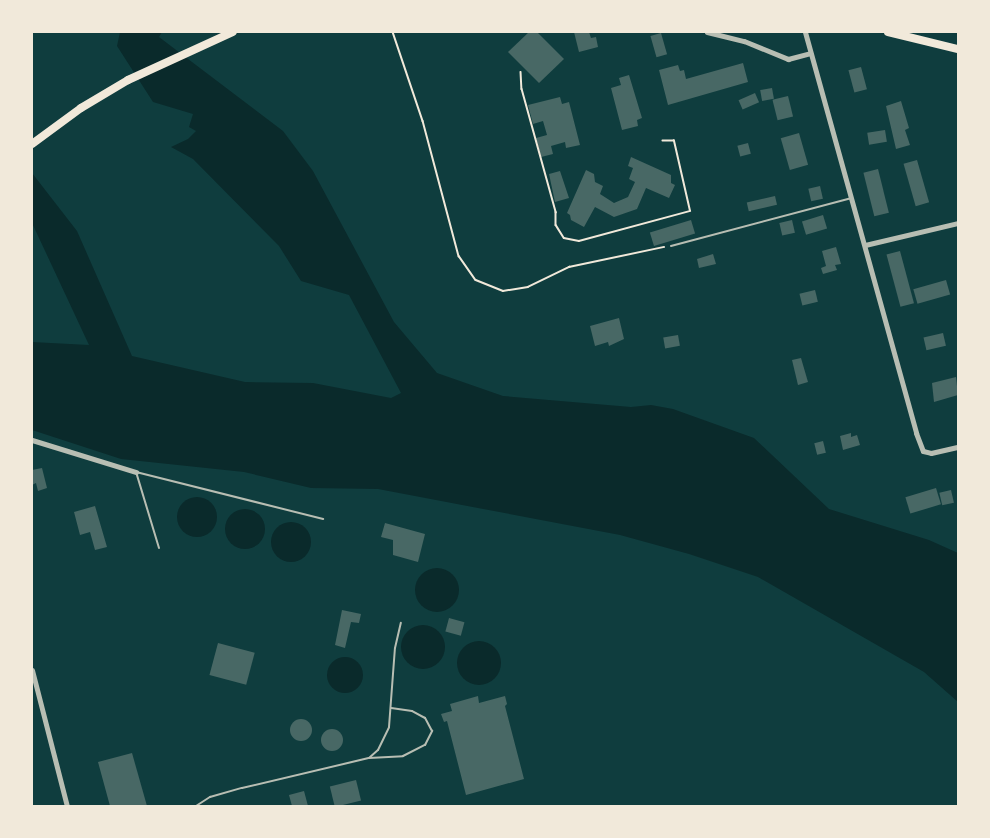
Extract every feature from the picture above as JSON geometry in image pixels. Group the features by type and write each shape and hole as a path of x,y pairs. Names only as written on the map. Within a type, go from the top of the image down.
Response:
{"highway":[{"path":"32,144 81,108 128,80 213,39 233,32"},
{"path":"888,32 958,49"}],"street":[{"path":"707,32 744,41 788,59 810,53"},
{"path":"806,32 923,451 931,453 958,447"},
{"path":"865,245 958,223"},
{"path":"32,440 136,472"},
{"path":"32,669 68,807"}],"lane":[{"path":"671,246 851,198"},
{"path":"136,472 323,519"},
{"path":"136,472 159,548"},
{"path":"369,758 378,750 389,727 395,648 400,623"},
{"path":"196,807 210,797 242,788 369,758 403,756 425,745 432,731 429,722 412,711 391,708"}],"path":[{"path":"393,32 423,122 459,256 476,280 503,291 528,287 568,267 671,246"},
{"path":"521,72 522,88 556,212 556,225 564,238 579,241 690,211 674,141 663,141"}],"water":[{"path":"120,32 162,32 159,37 283,131 313,171 394,322 437,373 503,396 631,407 651,405 673,409 754,438 829,509 929,540 958,553 958,702 924,672 758,577 689,554 620,535 378,489 311,488 244,472 121,459 32,430 32,342 89,345 32,223 32,173 77,231 132,356 245,382 313,383 391,398 401,393 349,295 301,281 279,246 193,159 171,147 188,139 196,131 189,127 193,114 153,102 117,46"},
{"path":"197,497 205,498 211,503 216,509 216,525 211,531 205,536 197,537 189,536 183,531 178,525 177,517 178,509 183,503 189,498"},
{"path":"245,509 253,510 259,515 264,521 264,537 259,543 253,548 245,549 237,548 231,543 226,537 225,529 226,521 231,515 237,510"},
{"path":"291,522 299,523 305,528 310,534 310,550 305,556 299,561 291,562 283,561 277,556 272,550 271,542 272,534 277,528 283,523"},
{"path":"437,568 446,569 453,574 458,581 458,599 453,606 446,611 437,612 428,611 421,606 416,599 415,590 416,581 421,574 428,569"},
{"path":"423,625 432,626 439,631 444,638 444,656 439,663 432,668 423,669 414,668 407,663 402,656 401,647 402,638 407,631 414,626"},
{"path":"479,641 488,642 495,647 500,654 500,672 495,679 488,684 479,685 470,684 463,679 458,672 457,663 458,654 463,647 470,642"},
{"path":"345,657 358,662 363,675 358,688 345,693 332,688 327,675 332,662"}],"building":[{"path":"529,32 537,32 564,59 539,83 508,52"},
{"path":"574,32 589,32 591,38 596,37 598,47 579,52"},
{"path":"661,33 667,54 656,57 650,36"},
{"path":"743,63 748,82 668,105 659,70 678,65 680,71 684,70 686,79"},
{"path":"861,67 867,89 854,93 848,70"},
{"path":"629,75 642,118 637,120 638,126 622,130 611,88 621,85 619,78"},
{"path":"772,88 774,99 762,101 760,90"},
{"path":"755,93 759,102 743,109 739,100"},
{"path":"788,96 793,116 778,120 772,100"},
{"path":"560,97 562,104 569,102 580,145 566,148 565,142 551,146 553,154 541,157 536,138 547,135 543,121 533,124 528,105"},
{"path":"901,101 909,128 905,130 910,145 896,149 886,106"},
{"path":"885,130 887,142 869,145 867,133"},
{"path":"799,133 808,165 790,170 781,138"},
{"path":"748,143 751,154 740,156 737,146"},
{"path":"631,157 671,175 671,183 675,185 669,198 646,188 637,209 614,217 595,207 584,227 571,220 567,213 586,170 594,174 595,182 603,186 600,194 614,203 628,197 635,182 629,179 633,168 628,166"},
{"path":"917,160 929,202 916,206 904,164"},
{"path":"878,169 889,213 874,216 863,173"},
{"path":"560,171 569,198 555,202 549,174"},
{"path":"820,186 823,199 811,201 808,189"},
{"path":"775,196 777,205 749,211 747,203"},
{"path":"823,215 827,228 806,235 802,221"},
{"path":"691,220 695,233 654,246 650,233"},
{"path":"792,220 795,233 782,236 779,223"},
{"path":"836,247 841,264 835,265 837,270 823,274 821,268 826,266 822,251"},
{"path":"900,251 914,303 900,307 886,255"},
{"path":"713,254 716,264 699,268 697,259"},
{"path":"946,280 950,294 917,304 913,289"},
{"path":"815,290 818,302 802,306 799,294"},
{"path":"619,318 624,339 609,346 608,342 595,346 590,326"},
{"path":"943,333 946,346 926,350 924,337"},
{"path":"678,335 680,346 665,348 663,338"},
{"path":"801,358 808,382 798,385 792,360"},
{"path":"956,377 958,395 934,402 932,383"},
{"path":"851,433 851,437 857,435 860,445 843,450 840,436"},
{"path":"823,441 826,453 817,455 814,443"},
{"path":"42,468 47,488 38,491 36,483 32,485 32,470"},
{"path":"936,488 941,504 910,514 905,497"},
{"path":"951,490 954,503 942,505 939,493"},
{"path":"95,506 107,547 95,550 90,532 80,535 74,512"},
{"path":"385,523 425,534 418,562 393,555 393,540 381,537"},
{"path":"342,610 361,614 359,623 351,622 345,648 335,645"},
{"path":"449,618 464,622 461,636 445,632"},
{"path":"218,643 255,653 246,685 209,675"},
{"path":"478,696 479,703 505,696 507,704 505,706 524,779 466,795 447,721 444,722 441,714 452,711 450,704"},
{"path":"297,719 305,719 312,726 312,734 305,741 297,741 290,734 290,726"},
{"path":"328,729 336,729 343,736 343,744 336,751 328,751 321,744 321,736"},
{"path":"132,753 147,806 110,806 98,762"},
{"path":"356,780 361,800 335,806 330,787"},
{"path":"304,791 308,806 292,806 289,795"}]}
